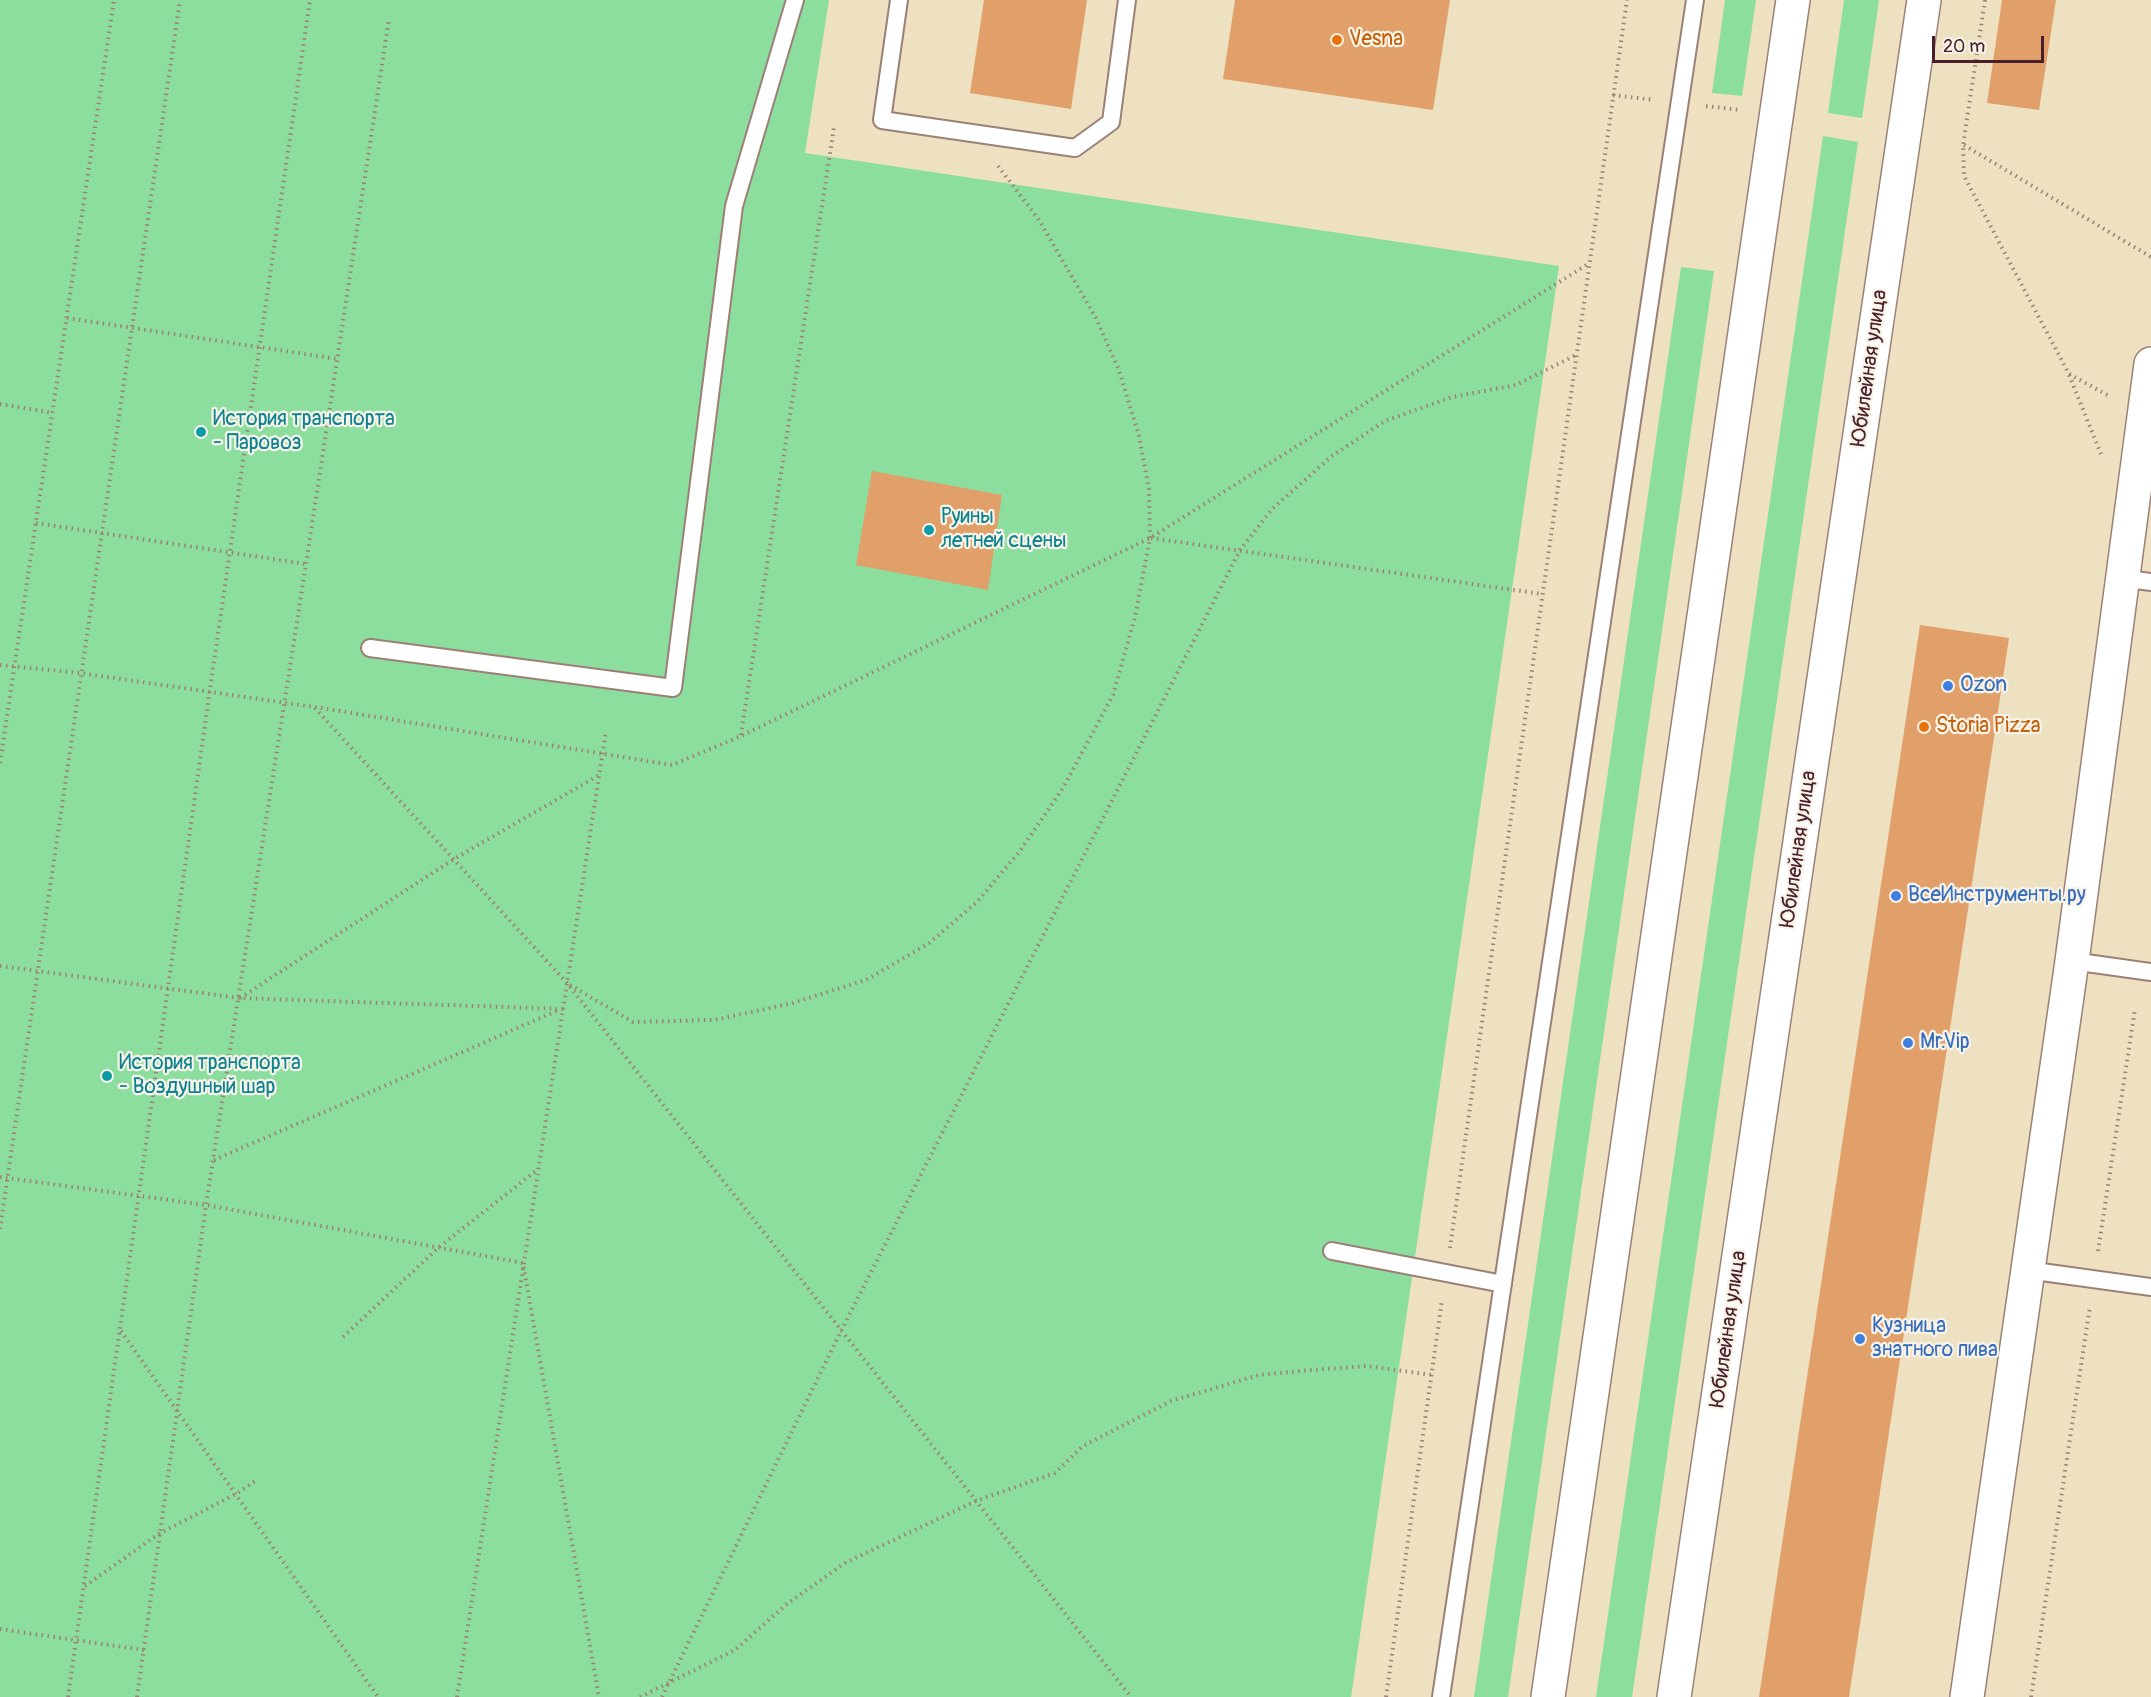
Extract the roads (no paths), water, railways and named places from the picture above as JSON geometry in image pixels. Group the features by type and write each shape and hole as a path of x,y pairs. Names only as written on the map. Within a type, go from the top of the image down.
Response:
{"main road":[{"path":"1548,1697 1793,0"},
{"name":"Юбилейная улица","path":"1674,1697 1924,0"},
{"path":"1967,1697 2072,961 2136,580 2144,414 2151,364"}],"lane":[{"path":"370,648 673,688 734,206 795,0"},
{"path":"899,0 882,120 1075,148 1111,122 1127,0"},
{"path":"1441,1697 1695,0"},
{"path":"2072,961 2151,972"},
{"path":"1332,1251 1503,1284"},
{"path":"2027,1270 2151,1287"}],"place":[{"name":"Vesna","path":"1337,40"},
{"name":"История транспорта - Паровоз","path":"201,432"},
{"name":"Руины летней сцены","path":"929,530"},
{"name":"Ozon","path":"1948,686"},
{"name":"Storia Pizza","path":"1924,727"},
{"name":"ВсеИнструменты.ру","path":"1896,896"},
{"name":"Mr.Vip","path":"1908,1043"},
{"name":"История транспорта - Воздушный шар","path":"107,1076"},
{"name":"Кузница знатного пива","path":"1860,1339"}]}
